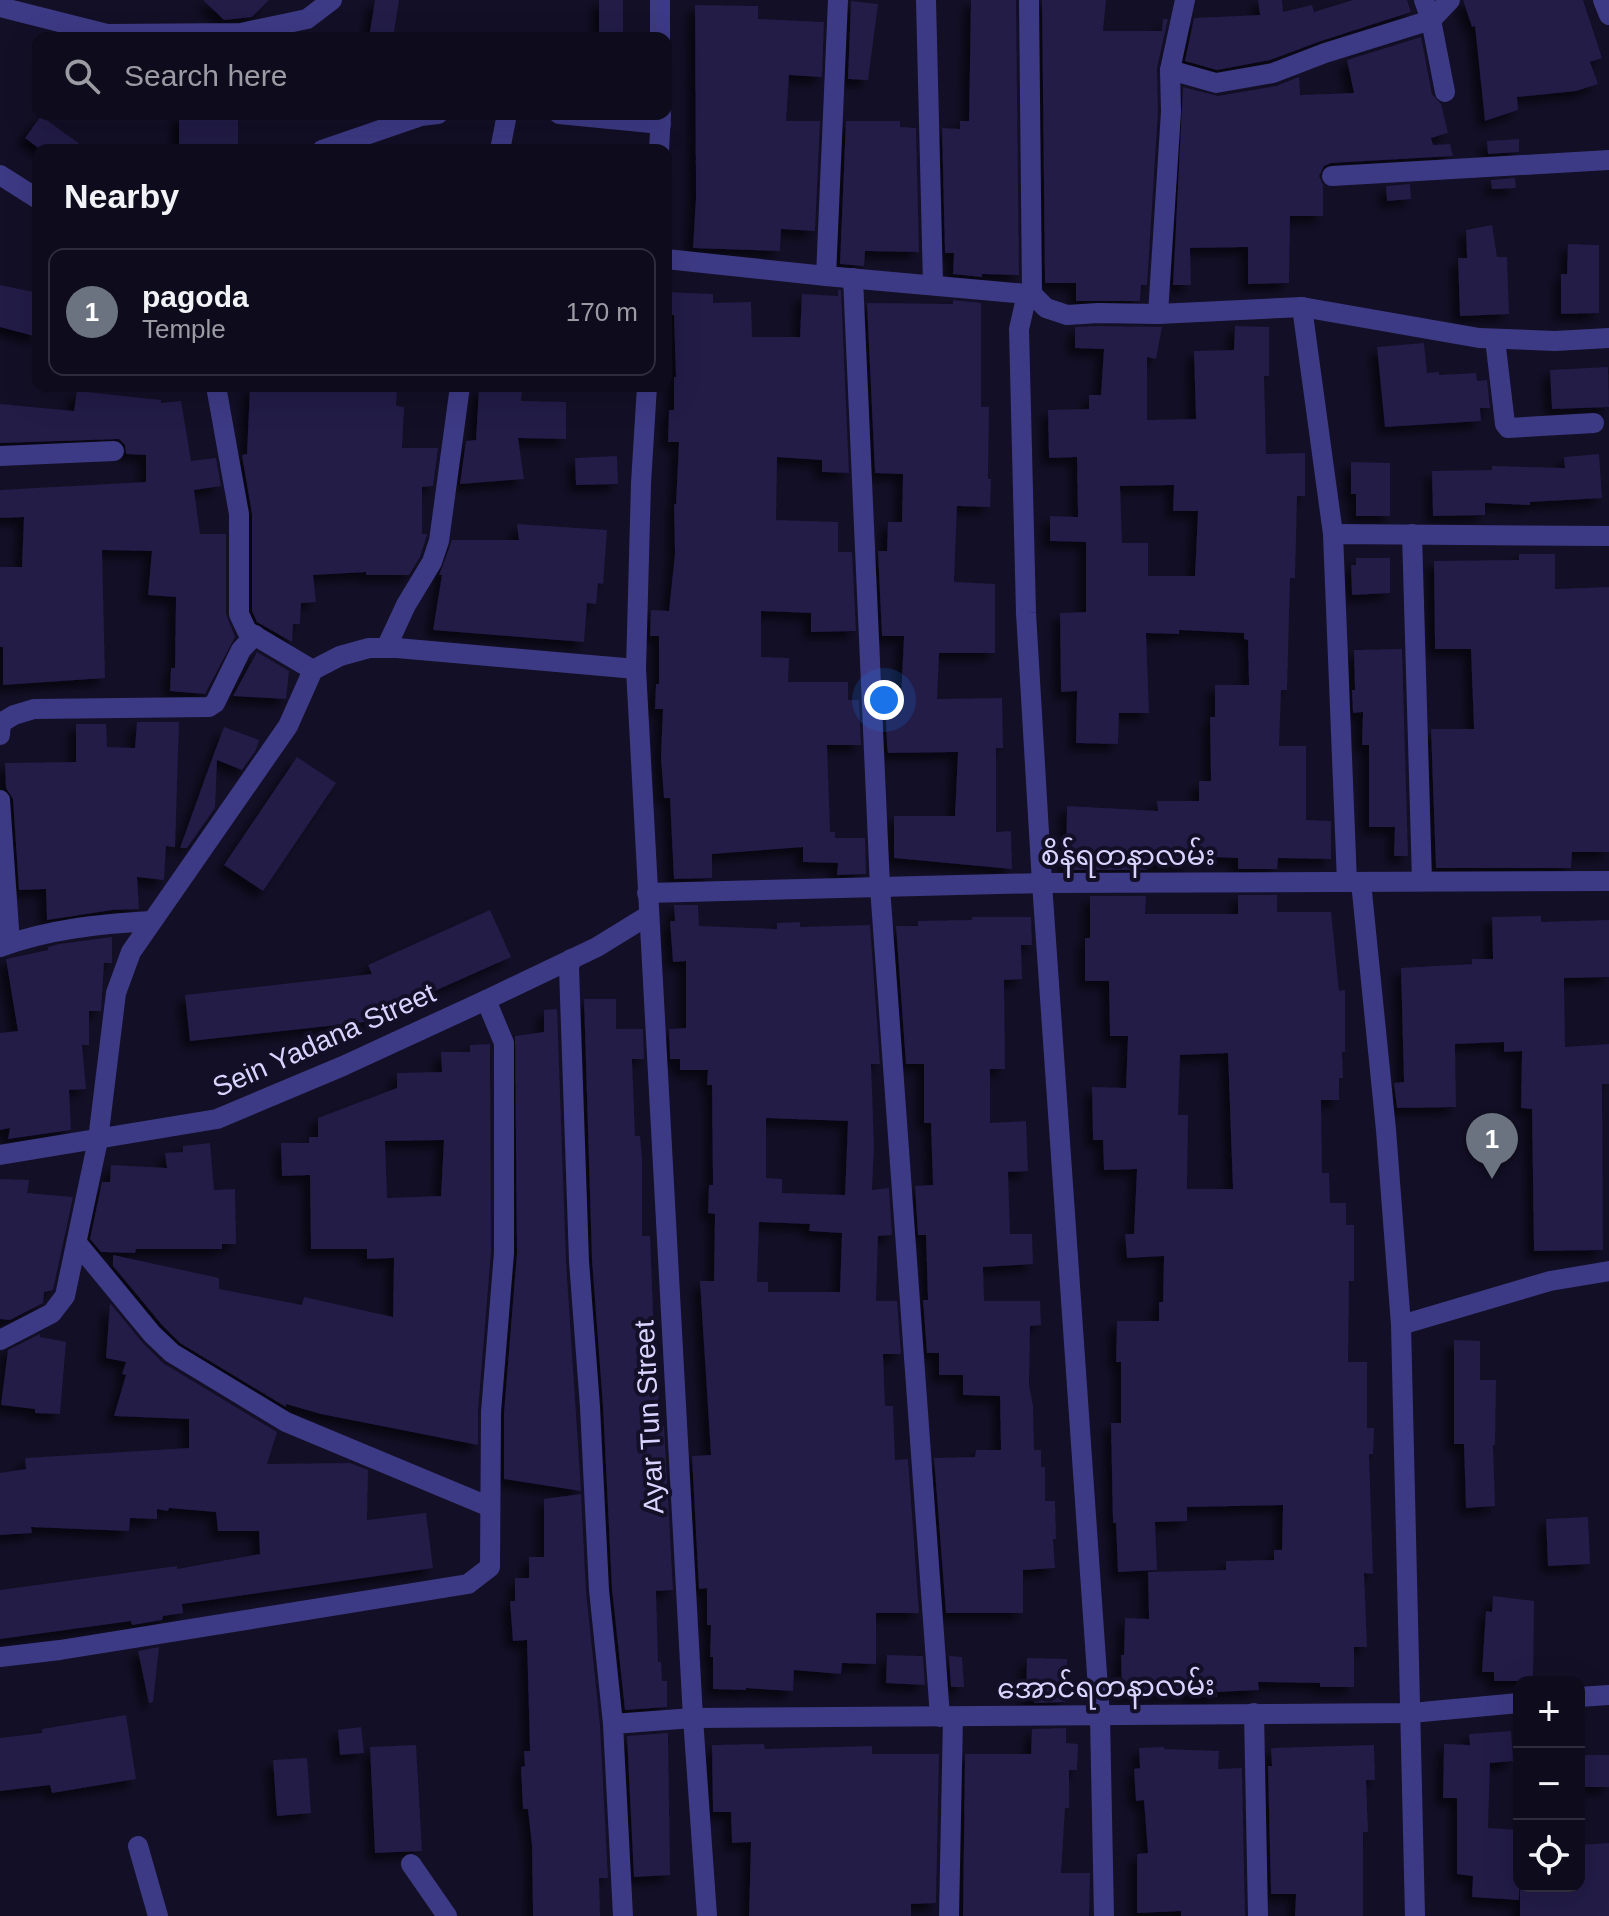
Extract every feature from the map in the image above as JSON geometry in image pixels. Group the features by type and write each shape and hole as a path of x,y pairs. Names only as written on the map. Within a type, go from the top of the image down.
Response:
{"street":[{"path":"246,32 307,19 332,0"},
{"path":"660,0 660,32"},
{"path":"826,276 838,0"},
{"path":"926,0 933,284"},
{"path":"1029,0 1029,294 1019,329 1026,613 1100,1717 1104,1916"},
{"path":"1158,314 1171,112 1170,70 1185,0"},
{"path":"1424,0 1445,92"},
{"path":"1170,70 1216,83 1273,73 1325,53 1431,20 1450,0"},
{"path":"0,7 99,32"},
{"path":"339,144 409,120"},
{"path":"501,144 506,120"},
{"path":"659,144 661,120"},
{"path":"1332,176 1609,160"},
{"path":"0,175 32,195"},
{"path":"672,260 1029,294 1046,308 1067,315 1302,307 1479,338 1555,341 1609,338"},
{"path":"853,278 880,887 947,1717 949,1916"},
{"path":"1302,307 1333,534 1354,882 1386,1130 1401,1325 1415,1916"},
{"path":"1495,339 1508,428 1516,430 1594,423"},
{"path":"217,392 239,514 239,614 247,631 313,670"},
{"path":"386,648 434,557 439,541 459,392"},
{"name":"Ayar Tun Street","path":"647,392 636,669 693,1718 707,1916"},
{"path":"0,456 114,451"},
{"path":"1333,534 1609,536"},
{"path":"1412,534 1422,881"},
{"path":"0,726 14,715 34,709 209,707 215,703 241,650 255,635"},
{"path":"0,1340 52,1313 65,1296 98,1140 116,993 131,952 288,726 313,670 340,656 369,648 636,669"},
{"path":"0,800 5,945 31,935 87,925 151,921"},
{"name":"စိန်ရတနာလမ်း","path":"647,893 1042,883 1609,881"},
{"name":"Sein Yadana Street","path":"0,1155 217,1119 343,1066 486,1000 571,959 649,915"},
{"path":"571,959 579,1261 599,1590 613,1724 623,1916"},
{"path":"0,1657 468,1584 490,1567 491,1412 504,1253 504,1043 486,1000"},
{"path":"77,1243 152,1334 172,1353 286,1422 490,1507"},
{"path":"1401,1325 1550,1281 1609,1271"},
{"path":"1585,1697 1609,1695"},
{"name":"အောင်ရတနာလမ်း","path":"613,1724 693,1718 1411,1713 1513,1704"},
{"path":"1254,1713 1258,1916"},
{"path":"138,1846 158,1916"},
{"path":"411,1864 447,1916"}],"building":[{"path":"203,0 269,0 252,17 224,20"},
{"path":"375,0 399,0 394,32 370,32"},
{"path":"599,0 623,0 623,32 599,32"},
{"path":"971,0 1016,0 1019,275 982,274 982,277 953,274 954,253 945,253 942,128 960,129 960,121 969,121"},
{"path":"1042,0 1106,0 1103,31 1162,31 1163,19 1168,19 1157,68 1158,112 1147,285 1141,285 1140,301 1076,301 1076,283 1045,283"},
{"path":"1258,0 1282,0 1283,12 1312,5 1314,12 1353,0 1407,0 1411,12 1270,60 1217,70 1185,61 1194,18 1260,15"},
{"path":"1463,0 1583,0 1602,58 1590,62 1598,84 1576,91 1517,97 1518,110 1485,121 1475,26 1472,27"},
{"path":"851,1 878,4 868,80 848,79"},
{"path":"695,5 758,6 758,19 824,22 822,77 789,75 786,121 820,121 815,231 781,229 780,251 693,248 696,198"},
{"path":"1421,37 1432,94 1441,104 1448,133 1431,138 1433,145 1450,144 1453,156 1331,163 1324,166 1319,176 1323,185 1323,216 1290,216 1289,283 1248,284 1248,247 1190,248 1191,285 1173,285 1183,87 1218,96 1276,86 1299,77 1300,95 1354,93 1347,60"},
{"path":"38,120 47,120 80,144 33,144 25,138"},
{"path":"179,120 238,120 238,144 179,144"},
{"path":"846,121 900,121 900,127 916,128 919,252 865,251 864,266 840,264"},
{"path":"1519,139 1519,152 1488,154 1487,141"},
{"path":"1515,178 1516,188 1492,189 1491,180"},
{"path":"1410,184 1411,199 1387,201 1386,186"},
{"path":"1492,225 1497,257 1507,257 1509,314 1460,316 1458,258 1467,258 1466,230"},
{"path":"1568,244 1599,245 1599,313 1561,314 1561,274 1567,274"},
{"path":"0,285 32,292 32,335 0,327"},
{"path":"838,290 841,290 849,473 822,472 822,460 777,457 776,520 838,522 838,552 852,552 856,631 811,632 811,613 761,611 761,657 789,658 788,682 848,682 848,700 859,700 861,745 827,745 830,832 835,832 835,838 865,838 866,874 837,875 838,863 803,862 803,847 712,854 712,878 674,879 670,798 664,798 661,757 663,709 655,709 656,684 659,684 659,636 650,636 651,610 669,611 675,554 674,504 679,442 668,442 669,410 674,410 676,377 672,292 713,294 713,303 751,302 752,337 800,337 802,294 838,296"},
{"path":"953,300 981,303 981,407 989,407 988,479 991,479 990,507 957,506 954,582 995,584 995,653 939,653 937,699 1002,698 1003,748 996,748 996,832 1011,831 1012,869 894,858 894,816 955,816 958,752 888,753 885,700 901,700 904,636 882,636 878,551 887,551 888,522 902,522 903,474 875,473 867,303 953,304"},
{"path":"1235,326 1269,327 1269,376 1264,376 1266,454 1305,453 1305,496 1297,496 1295,578 1290,578 1287,690 1281,690 1279,746 1306,746 1306,820 1331,821 1331,859 1278,858 1277,869 1238,869 1238,858 1188,856 1188,865 1147,865 1147,870 1066,870 1067,806 1158,811 1157,801 1199,801 1199,781 1211,781 1210,717 1215,717 1215,685 1249,685 1248,640 1244,639 1244,633 1179,630 1179,634 1146,633 1149,713 1119,713 1118,744 1076,743 1077,691 1061,692 1060,613 1086,612 1086,542 1050,541 1050,516 1078,517 1077,457 1049,458 1048,410 1089,409 1089,395 1101,395 1104,349 1075,348 1075,327 1162,327 1156,359 1147,357 1147,420 1196,419 1194,351 1234,350","holes":["1174,485 1173,511 1198,511 1195,576 1148,576 1148,543 1122,543 1120,486"]},
{"path":"1424,343 1427,373 1476,373 1477,381 1487,380 1490,408 1480,408 1481,421 1385,427 1377,347"},
{"path":"1608,367 1609,407 1552,409 1550,370"},
{"path":"77,392 161,400 161,403 181,401 191,461 216,458 221,486 194,490 200,534 226,534 226,614 235,637 205,694 170,691 171,668 175,668 176,597 148,595 152,551 102,550 105,678 3,685 0,567 22,567 24,517 0,518 0,490 146,482 146,455 126,454 125,445 119,439 0,443 0,404 74,411"},
{"path":"250,392 397,392 396,406 404,407 402,448 438,448 433,486 422,487 422,534 427,534 420,557 409,575 366,575 366,572 313,575 316,602 301,603 300,624 293,624 292,642 257,622 252,611 252,514 242,455 247,454"},
{"path":"479,392 522,392 521,401 566,402 566,439 518,438 524,479 460,484 466,441 476,440"},
{"path":"1599,454 1602,498 1530,502 1530,505 1485,503 1485,515 1433,516 1432,471 1492,470 1492,466 1565,468 1564,457"},
{"path":"617,456 618,484 576,485 575,458"},
{"path":"1351,462 1390,463 1390,516 1356,516 1356,494 1351,494"},
{"path":"517,524 607,530 603,584 598,583 596,604 587,603 584,642 433,630 442,575 439,575 452,540 519,540"},
{"path":"1519,554 1555,554 1555,589 1609,587 1609,852 1572,852 1571,868 1436,868 1431,729 1474,729 1471,649 1435,649 1434,561 1519,560"},
{"path":"1356,558 1390,558 1390,593 1352,595 1351,565 1356,565"},
{"path":"1402,649 1408,856 1394,856 1395,827 1369,827 1369,745 1362,745 1363,712 1353,713 1352,690 1355,690 1354,650"},
{"path":"257,652 289,671 286,699 233,696"},
{"path":"137,722 179,722 175,847 166,846 164,880 137,877 139,909 47,920 46,889 19,890 13,799 6,788 5,763 76,762 76,724 106,724 107,747 135,748"},
{"path":"224,727 259,740 256,750 242,770 217,760 215,808 187,848 180,848"},
{"path":"297,757 336,783 263,891 224,865"},
{"path":"1238,895 1277,895 1277,912 1331,912 1339,991 1345,990 1345,1052 1342,1052 1343,1078 1339,1078 1339,1100 1321,1100 1322,1173 1329,1173 1330,1203 1346,1203 1346,1225 1354,1225 1354,1281 1349,1281 1348,1362 1367,1362 1367,1428 1374,1428 1373,1454 1369,1454 1373,1574 1364,1573 1367,1647 1354,1647 1354,1687 1258,1682 1259,1690 1217,1692 1217,1697 1191,1697 1191,1692 1122,1694 1121,1655 1124,1655 1125,1618 1149,1619 1148,1572 1226,1570 1226,1561 1274,1560 1274,1550 1282,1550 1283,1505 1187,1507 1187,1521 1155,1522 1157,1570 1118,1572 1116,1523 1113,1523 1111,1423 1121,1423 1121,1362 1116,1362 1117,1321 1159,1321 1159,1302 1163,1302 1164,1256 1127,1258 1125,1234 1134,1234 1137,1169 1104,1170 1103,1140 1093,1140 1092,1087 1126,1088 1128,1036 1110,1036 1109,981 1085,981 1085,938 1090,938 1090,896 1146,896 1145,914 1238,914","holes":["1228,1053 1233,1189 1187,1189 1188,1115 1178,1115 1180,1055"]},
{"path":"674,905 698,905 699,926 777,929 777,923 800,922 800,927 870,925 880,1064 871,1064 872,1190 889,1188 892,1235 878,1236 876,1301 897,1301 901,1354 883,1354 885,1406 893,1406 895,1460 908,1459 919,1613 876,1613 876,1664 842,1663 841,1674 794,1670 793,1691 713,1689 707,1588 699,1589 692,1456 711,1455 700,1281 714,1281 715,1214 708,1213 709,1185 713,1185 712,1085 707,1085 708,1070 680,1070 680,1059 670,1059 669,1029 686,1028 686,961 673,962 670,921 675,921","holes":["766,1118 848,1121 845,1195 782,1193 782,1179 766,1178","759,1222 810,1224 809,1231 842,1233 840,1292 768,1292 768,1282 757,1282"]},
{"path":"490,910 511,957 365,1022 190,1041 185,995 372,974 368,965"},
{"path":"1541,916 1541,922 1609,920 1609,977 1564,978 1565,1047 1609,1044 1609,1084 1602,1084 1603,1250 1534,1251 1532,1109 1521,1108 1522,1051 1504,1052 1504,1042 1455,1044 1456,1107 1397,1108 1394,1083 1404,1082 1401,968 1472,964 1472,959 1493,959 1492,917"},
{"path":"972,917 1031,917 1032,945 1021,945 1022,979 1004,980 1005,1069 990,1069 990,1123 1026,1121 1028,1171 1008,1172 1010,1234 1032,1234 1033,1264 983,1267 984,1301 1040,1301 1041,1325 1030,1326 1029,1385 1034,1450 1041,1450 1041,1467 1045,1467 1045,1501 1055,1501 1055,1568 1023,1570 1023,1613 946,1613 934,1458 975,1457 976,1450 1001,1450 1000,1396 963,1395 963,1375 939,1375 939,1353 927,1353 923,1300 928,1300 926,1235 918,1235 915,1186 933,1185 931,1123 924,1123 924,1064 906,1064 896,926 918,926 918,921 972,920"},
{"path":"112,937 112,963 104,963 101,1011 89,1011 89,1045 82,1045 86,1089 69,1090 71,1130 8,1139 10,1128 0,1130 0,1033 18,1031 6,959 48,950 48,947 59,944"},
{"path":"584,999 616,999 616,1029 643,1029 644,1059 632,1059 635,1136 640,1136 642,1158 642,1236 650,1236 654,1336 650,1336 654,1391 658,1390 660,1426 664,1426 673,1590 656,1591 658,1662 661,1662 662,1681 667,1681 667,1707 625,1710 612,1589 592,1260"},
{"path":"557,1009 566,1261 581,1491 504,1479 504,1413 517,1253 515,1036 544,1032 544,1010"},
{"path":"490,1044 491,1252 478,1445 321,1414 286,1404 286,1407 180,1343 113,1266 113,1255 219,1278 219,1289 302,1305 304,1297 393,1317 394,1258 367,1259 367,1249 311,1249 310,1175 282,1176 281,1143 309,1143 309,1137 318,1137 318,1118 397,1088 397,1073 442,1072 441,1052 470,1052 470,1045","holes":["444,1140 441,1196 387,1198 385,1141"]},
{"path":"210,1143 214,1190 235,1189 236,1244 222,1244 222,1249 101,1252 90,1239 102,1182 110,1182 111,1165 167,1168 165,1153 183,1152 183,1146"},
{"path":"0,1179 29,1180 27,1193 73,1197 53,1290 44,1292 43,1303 10,1320 0,1319"},
{"path":"110,1303 163,1363 277,1432 267,1464 350,1463 368,1470 367,1520 426,1513 433,1568 182,1604 183,1613 132,1625 131,1621 0,1639 0,1590 177,1566 177,1569 260,1554 259,1531 218,1531 216,1512 169,1508 168,1511 157,1509 157,1519 130,1518 129,1531 31,1527 32,1533 0,1535 0,1473 26,1469 25,1458 189,1448 189,1419 114,1416 126,1375 122,1374 126,1362 106,1358"},
{"path":"40,1334 40,1337 66,1342 60,1414 35,1413 35,1409 1,1405 8,1350"},
{"path":"1454,1340 1480,1341 1480,1380 1496,1380 1493,1445 1495,1506 1466,1508 1464,1444 1454,1444"},
{"path":"581,1494 586,1591 600,1725 608,1878 599,1878 600,1916 533,1916 532,1845 528,1809 523,1809 521,1767 525,1766 524,1751 530,1751 527,1640 513,1641 510,1601 515,1601 515,1578 529,1578 529,1557 544,1557 544,1499"},
{"path":"1588,1517 1590,1564 1548,1566 1546,1519"},
{"path":"1493,1596 1534,1601 1533,1676 1513,1676 1513,1681 1494,1681 1494,1672 1482,1672 1486,1611 1492,1612"},
{"path":"159,1647 153,1702 149,1703 138,1651"},
{"path":"887,1655 923,1656 925,1685 886,1683"},
{"path":"949,1656 962,1657 964,1687 951,1687"},
{"path":"1027,1658 1067,1659 1066,1702 1034,1703 1034,1699 1026,1699"},
{"path":"126,1715 136,1779 52,1793 50,1785 0,1791 0,1738 42,1733 42,1729"},
{"path":"361,1727 364,1753 340,1755 338,1730"},
{"path":"1066,1728 1066,1743 1078,1744 1077,1770 1069,1770 1069,1808 1065,1808 1061,1873 1090,1873 1089,1916 963,1916 965,1754 1031,1754 1032,1729"},
{"path":"1511,1731 1513,1761 1490,1763 1488,1828 1513,1830 1513,1892 1519,1892 1519,1900 1472,1897 1473,1876 1457,1874 1457,1798 1443,1798 1444,1744 1470,1745 1469,1734"},
{"path":"668,1733 670,1875 634,1877 627,1736"},
{"path":"764,1744 765,1749 872,1746 872,1754 939,1754 936,1903 911,1904 911,1916 749,1916 751,1842 732,1843 731,1812 713,1812 712,1745"},
{"path":"416,1745 422,1851 375,1853 370,1747"},
{"path":"1374,1745 1375,1780 1366,1780 1368,1832 1363,1832 1363,1916 1295,1916 1296,1894 1271,1894 1268,1766 1272,1766 1271,1748"},
{"path":"1139,1748 1219,1751 1218,1769 1242,1768 1245,1916 1181,1916 1181,1911 1137,1913 1137,1854 1148,1853 1144,1800 1136,1801 1134,1769 1140,1768"},
{"path":"1585,1755 1609,1755 1609,1787 1585,1787"},
{"path":"307,1758 311,1813 277,1816 273,1760"},
{"path":"1609,1843 1609,1916 1520,1916 1520,1892 1585,1892 1585,1845"}],"place":[{"name":"pagoda","path":"1492,1179"}]}
